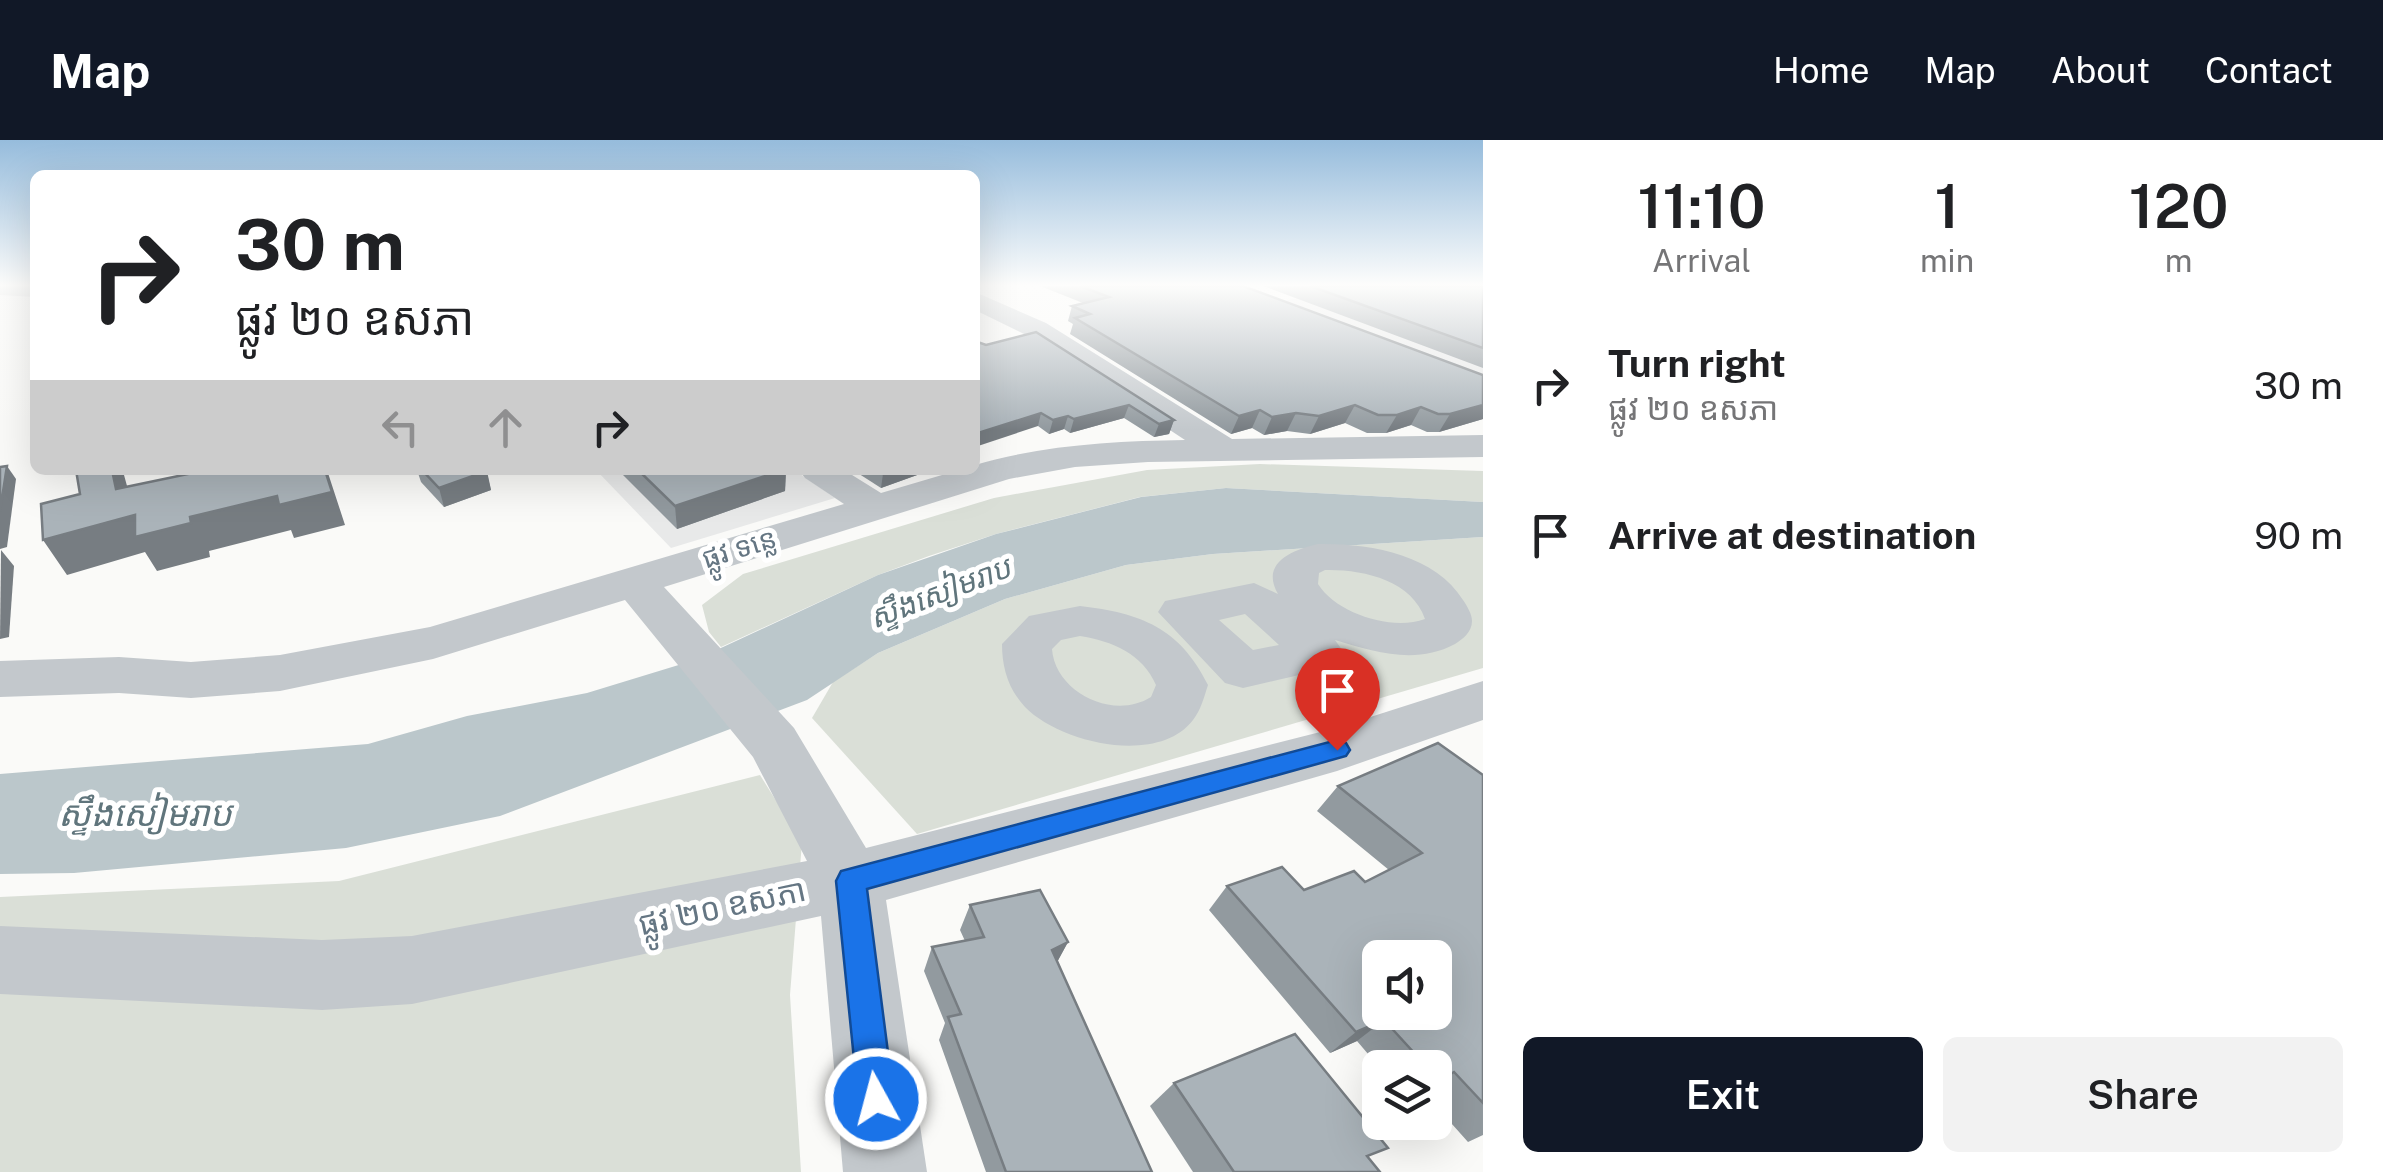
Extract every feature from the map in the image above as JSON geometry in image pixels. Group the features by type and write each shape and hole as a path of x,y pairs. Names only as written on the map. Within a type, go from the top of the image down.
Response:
{"street":[{"path":"1044,334 1222,448"},
{"name":"ផ្លូវ ទន្លេ","path":"0,679 119,675 192,680 280,673 433,643 876,506 1002,469 1057,459 1222,448 1483,446"},
{"path":"826,475 876,506"},
{"path":"634,581 774,743 851,881 885,1172"},
{"name":"ផ្លូវ ២០ ឧសភា","path":"0,960 322,975 412,970 851,881 1337,750 1483,700"}],"shaded area":[{"path":"1370,334 1483,334 1483,377"},
{"path":"1260,464 1483,471 1483,502 1226,488 1140,497 996,534 929,556 878,575 721,647 709,632 702,605 743,574 994,498 1147,470"},
{"path":"601,475 801,475 835,498 671,548"},
{"path":"1483,537 1483,668 917,834 812,718 833,682 878,653 1005,599 1126,565 1213,554"},
{"path":"760,775 802,842 790,995 801,1172 0,1172 0,897 339,881"}],"water":[{"name":"ស្ទឹងសៀមរាប","path":"1226,488 1483,502 1483,537 1213,554 1126,565 1005,599 878,653 807,700 500,816 346,848 74,873 0,874 0,774 368,744 467,716 587,693 695,660 878,575 996,534 1141,497"}],"building":[{"path":"1039,334 1174,420 1159,424 1129,405 1074,419 1068,416 1053,420 1041,413 980,432 980,343 986,345"},
{"path":"1102,334 1373,334 1483,375 1483,405 1450,414 1421,407 1397,415 1378,415 1355,405 1319,416 1296,413 1272,417 1260,410 1239,416"},
{"path":"1444,334 1483,334 1483,348"},
{"path":"7,466 0,511 0,467"},
{"path":"77,475 113,475 116,489 183,475 327,475 332,492 279,505 277,496 190,517 191,523 135,537 135,515 43,540 41,504 80,494"},
{"path":"427,475 476,475 439,488"},
{"path":"643,475 768,475 675,506"},
{"path":"1438,743 1483,775 1483,1103 1452,1073 1452,1050 1412,1050 1393,1030 1452,1030 1452,940 1362,940 1362,1029 1356,1032 1227,886 1282,867 1304,890 1354,871 1365,882 1422,853 1338,786"},
{"path":"1040,890 1068,942 1052,950 1152,1172 1006,1172 948,1017 961,1014 932,947 984,937 970,905"},
{"path":"1295,1034 1362,1116 1362,1140 1381,1140 1388,1148 1367,1156 1380,1172 1234,1172 1174,1083"}],"route":[{"path":"876,1099 851,881 1337,750"}]}
